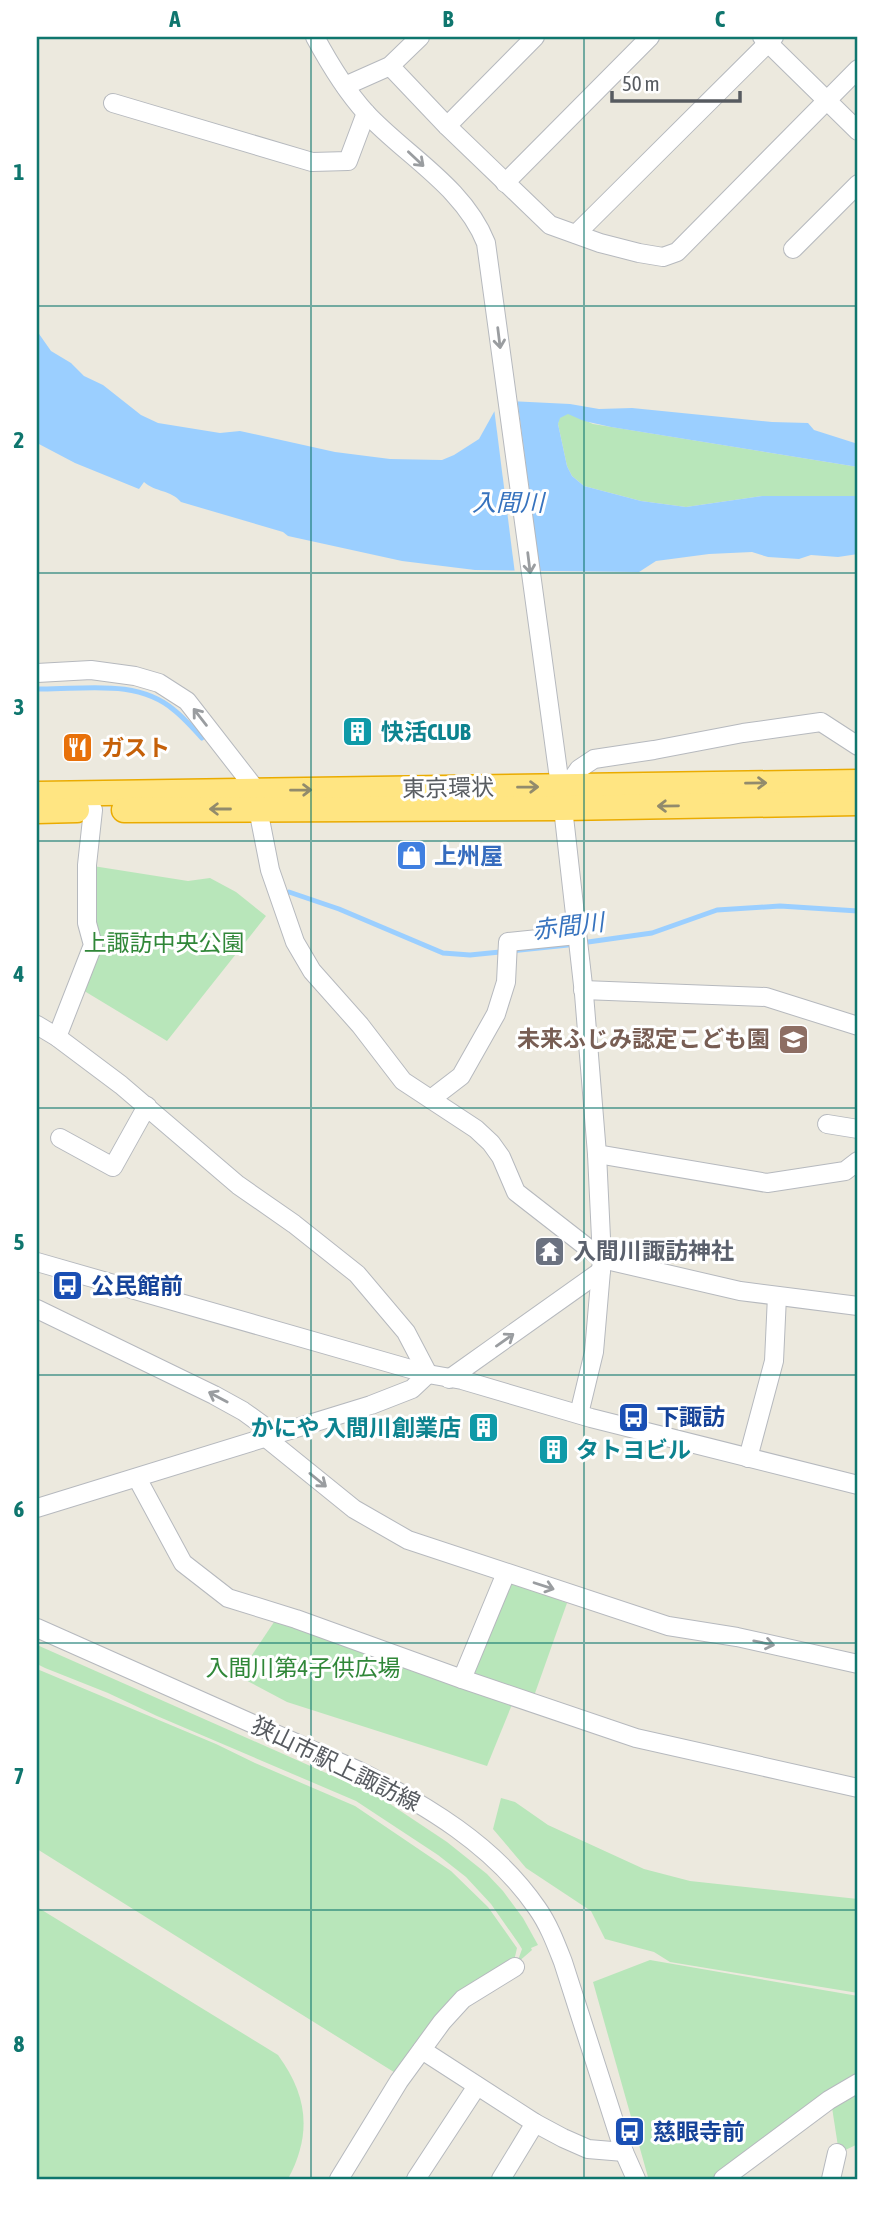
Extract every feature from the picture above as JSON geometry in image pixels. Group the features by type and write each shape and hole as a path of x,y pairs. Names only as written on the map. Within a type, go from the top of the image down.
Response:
{"highway":[{"name":"東京環状","path":"37,811 258,800 563,794 858,782"},
{"name":"東京環状","path":"37,794 258,800"},
{"name":"東京環状","path":"563,794 858,803"}],"street":[{"path":"315,37 345,86 366,113 467,209 486,243 541,659 563,794 597,1154 602,1265 594,1352 579,1414"},
{"path":"345,86 390,66 419,37"},
{"path":"447,126 535,37"},
{"path":"505,183 650,37"},
{"path":"576,234 768,39 858,131"},
{"path":"390,66 447,126 550,225 639,253 663,257 677,252 858,69"},
{"path":"113,103 312,162 331,163 348,160 366,113"},
{"path":"793,249 858,184"},
{"path":"37,673 91,670 135,676 159,683 187,701 258,800 270,870 295,942 312,971 360,1025 403,1080 476,1129 501,1157 516,1192 602,1265 740,1291 858,1306"},
{"path":"563,794 579,769 594,758 743,733 821,722 858,746"},
{"path":"57,1037 93,945 87,923 87,864 93,810"},
{"path":"431,1100 461,1076 496,1014 506,982 508,942 578,940"},
{"path":"583,990 766,997 858,1026"},
{"path":"37,1025 57,1037 147,1106 229,1178 294,1224 357,1274 406,1332 428,1374"},
{"path":"60,1138 113,1167 147,1106"},
{"path":"827,1124 858,1129"},
{"path":"597,1154 767,1183 845,1171 858,1161"},
{"path":"37,1262 428,1374 858,1485"},
{"path":"449,1379 602,1265"},
{"path":"748,1458 774,1361 777,1296"},
{"path":"37,1309 243,1411 354,1509 408,1540 668,1626 737,1637 858,1664"},
{"path":"37,1508 397,1396 412,1389 428,1374"},
{"path":"137,1478 183,1563 228,1598 296,1619 461,1679 636,1738 858,1788"},
{"path":"461,1679 506,1573"},
{"name":"狭山市駅上諏訪線","path":"37,1628 401,1792 478,1844 504,1867 539,1910 552,1936 563,1962 624,2152 636,2179"},
{"path":"339,2179 399,2081 442,2022 463,1999 515,1967"},
{"path":"422,2050 535,2123 588,2149 624,2152"},
{"path":"723,2179 829,2100 858,2083"},
{"path":"416,2179 477,2086"},
{"path":"501,2179 535,2123"},
{"path":"831,2179 838,2153"}],"green space":[{"path":"568,413 593,424 858,467 858,496 762,496 686,507 641,501 584,486 572,476 567,466 558,424 559,418"},
{"name":"上諏訪中央公園","path":"93,866 188,881 210,878 236,892 266,916 167,1041 81,989 91,920"},
{"path":"514,1583 567,1603 534,1696 476,1678 474,1670 506,1587"},
{"name":"入間川第4子供広場","path":"276,1619 513,1702 487,1766 287,1702 238,1676"},
{"path":"37,1645 378,1796 447,1842 487,1874 523,1918 538,1945 531,1948 517,1963 522,1949 491,1904 466,1877 438,1855 356,1801 45,1668 37,1664"},
{"path":"37,1669 355,1806 451,1871 488,1907 517,1948 514,1961 464,1990 397,2074 37,1849"},
{"path":"501,1798 515,1802 548,1825 644,1869 690,1881 858,1899 858,1993 670,1962 654,1952 605,1939 591,1911 526,1868 493,1829"},
{"path":"37,1907 278,2055 296,2085 303,2116 301,2146 288,2179 37,2179"},
{"path":"650,1960 858,1996 858,2081 716,2179 648,2177 593,1982"},
{"path":"858,2085 858,2144 839,2153 831,2101"}],"water":[{"name":"入間川","path":"37,331 51,351 71,363 84,376 103,385 141,415 158,423 220,433 240,431 335,452 390,459 442,460 454,455 479,439 494,412 509,401 808,423 814,430 858,444 858,467 611,427 568,414 560,418 558,424 567,466 572,476 584,486 641,501 686,507 762,496 858,496 858,554 838,557 811,555 799,559 768,557 752,552 709,554 656,561 639,572 475,570 402,561 288,536 283,532 181,502 173,495 144,482 139,489 75,463 37,443"}],"pier":[{"path":"517,397 540,574 515,574 494,408 501,400"}],"waterway":[{"name":"赤間川","path":"37,689 108,688 143,693 174,710 202,738"},
{"name":"赤間川","path":"289,892 339,909 443,953 470,955 568,945"},
{"name":"赤間川","path":"581,943 652,933 717,910 780,906 858,911"}],"place":[{"name":"快活CLUB","path":"358,732"},
{"name":"ガスト","path":"78,748"},
{"name":"上州屋","path":"411,856"},
{"name":"未来ふじみ認定こども園","path":"793,1039"},
{"name":"入間川諏訪神社","path":"550,1251"},
{"name":"公民館前","path":"68,1286"},
{"name":"下諏訪","path":"633,1417"},
{"name":"かにや 入間川創業店","path":"484,1428"},
{"name":"タトヨビル","path":"553,1450"},
{"name":"慈眼寺前","path":"630,2132"}]}
